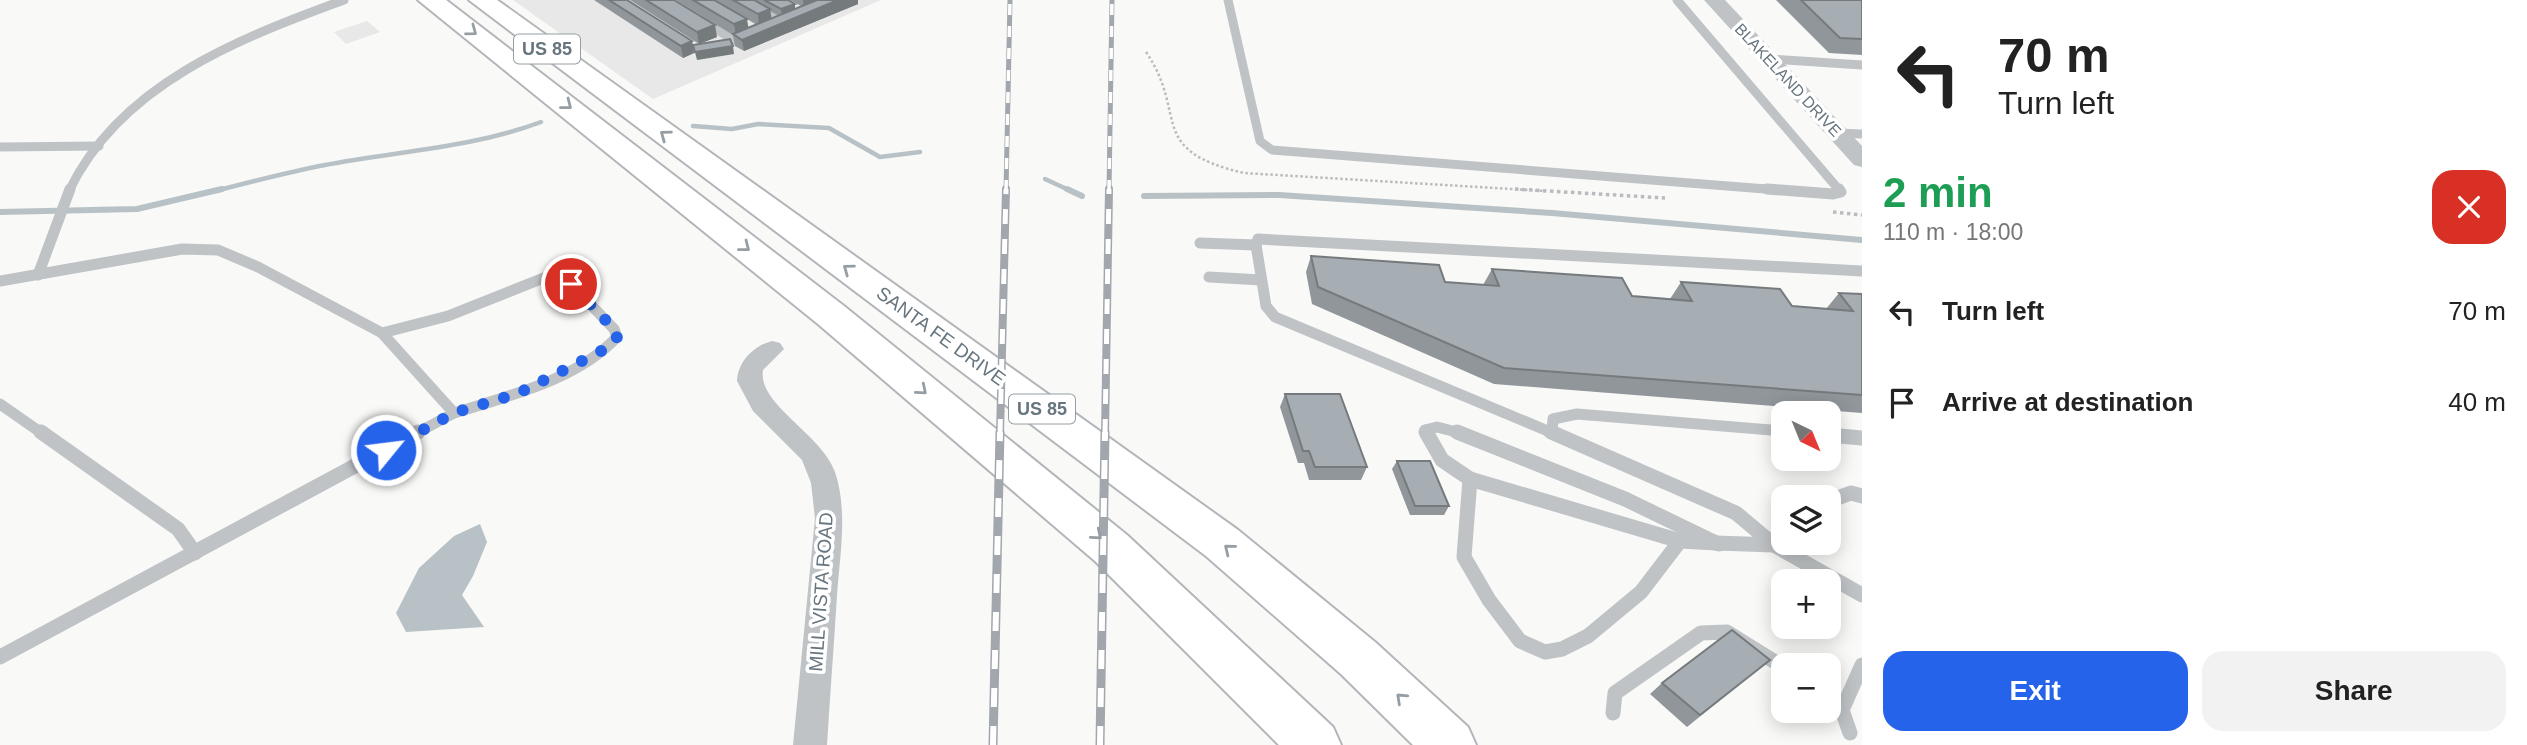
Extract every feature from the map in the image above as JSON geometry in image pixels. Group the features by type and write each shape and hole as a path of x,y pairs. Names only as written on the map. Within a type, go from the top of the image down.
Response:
{"highway":[{"name":"US 85","path":"430,0 831,315 1101,539 1243,672 1315,745"},
{"name":"SANTA FE DRIVE","path":"481,0 1222,543 1358,657 1450,745"}],"street":[{"name":"BLAKELAND DRIVE","path":"1714,0 1862,160"},
{"name":"MILL VISTA ROAD","path":"772,349 751,367 749,382 759,401 805,445 818,463 824,482 829,518 810,745"}],"lane":[{"path":"38,275 71,191 88,158 153,93 233,44 344,0"},
{"path":"745,0 783,22"},
{"path":"1228,0 1260,141 1272,150 1302,155 1833,194 1841,192 1677,0"},
{"path":"691,14 735,41"},
{"path":"772,27 795,17"},
{"path":"718,46 750,36"},
{"path":"1769,60 1862,65"},
{"path":"1837,133 1862,134"},
{"path":"0,147 99,146"},
{"path":"1771,542 1736,513 1275,317 1266,306 1256,245 1258,239 1862,271"},
{"path":"1200,243 1256,245"},
{"path":"0,281 182,249 218,250 258,267 382,333 454,413"},
{"path":"0,657 454,413 519,393 597,355 611,346 617,337 614,329 571,284 547,276 448,316 382,333"},
{"path":"1209,277 1261,280"},
{"path":"0,404 178,528 195,553"},
{"path":"1552,433 1553,419 1577,414 1771,430"},
{"path":"1719,544 1625,499 1467,435 1437,427 1425,430 1430,447 1446,466 1470,480 1680,541 1719,544 1771,545"},
{"path":"1841,436 1862,438"},
{"path":"1470,480 1464,557 1489,600 1520,640 1545,652 1562,649 1588,636 1641,592 1680,541"},
{"path":"1841,497 1851,493 1862,496"},
{"path":"1805,555 1862,595"},
{"path":"1613,713 1615,693 1701,633 1727,632 1771,659"},
{"path":"1841,696 1862,665"},
{"path":"1841,716 1850,733"}],"shaded area":[{"path":"513,0 881,0 653,99"},
{"path":"367,21 380,32 346,44 334,32"},
{"path":"480,524 487,542 462,595 484,627 406,632 396,613 419,568 454,536"}],"building":[{"path":"609,0 627,0 692,41 681,46"},
{"path":"646,0 674,0 715,25 697,32"},
{"path":"693,0 714,0 747,19 734,24"},
{"path":"733,0 754,0 770,9 758,14"},
{"path":"764,0 788,0 795,4 781,9"},
{"path":"817,0 838,0 742,40 733,34"},
{"path":"1801,0 1862,0 1862,39 1840,38"},
{"path":"730,39 733,46 695,52 693,45"},
{"path":"1311,256 1439,265 1445,282 1499,286 1492,269 1622,278 1632,296 1692,301 1681,282 1780,289 1792,306 1853,311 1839,293 1862,294 1862,395 1504,368 1318,287"},
{"path":"1285,394 1340,394 1367,467 1315,467 1309,451 1303,451"},
{"path":"1397,461 1430,461 1449,506 1415,506"},
{"path":"1732,630 1770,660 1700,715 1662,683"}],"waterway":[{"path":"215,191 325,165 488,138 541,122"},
{"path":"693,126 732,129 758,124 829,128 880,157 920,152"},
{"path":"1045,179 1071,191"},
{"path":"0,212 137,209 222,189"},
{"path":"1067,189 1082,196"},
{"path":"1144,196 1279,195 1552,213 1862,240"}],"railway":[{"path":"1006,191 1010,0"},
{"path":"1109,191 1112,0"},
{"path":"1000,434 1006,189"},
{"path":"1105,434 1109,189"},
{"path":"993,745 1000,432"},
{"path":"1100,745 1105,432"}],"route":[{"path":"386,450 454,413 519,393 611,346 617,337 614,329 571,284"}]}
